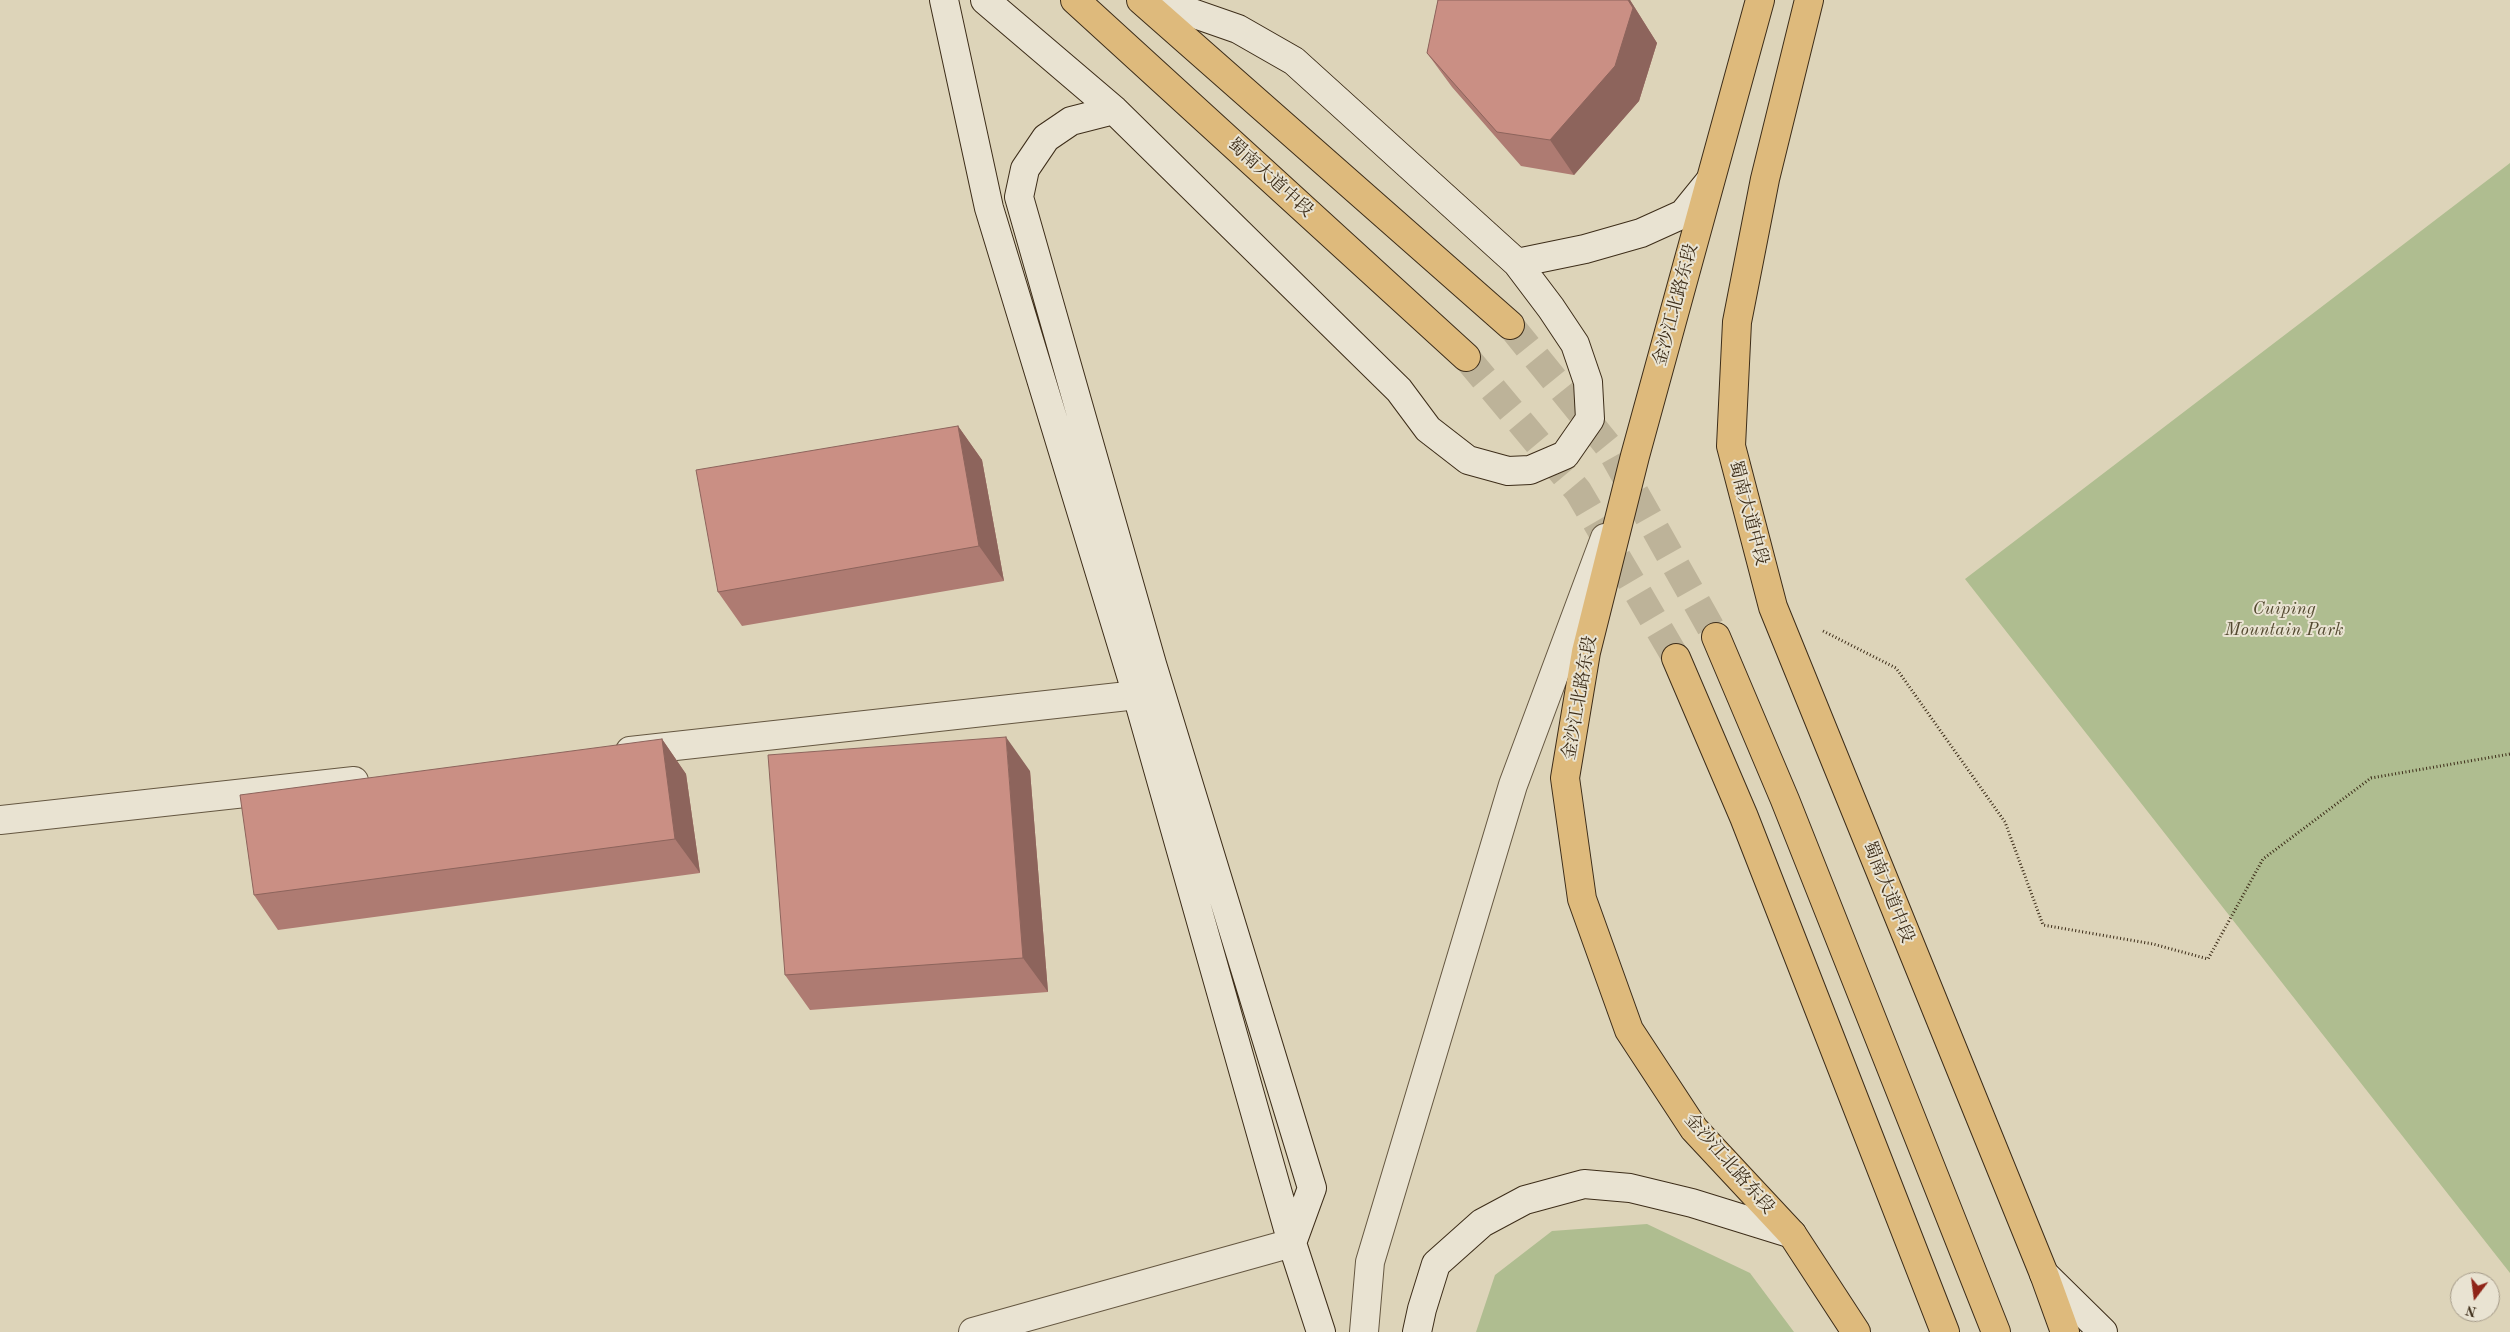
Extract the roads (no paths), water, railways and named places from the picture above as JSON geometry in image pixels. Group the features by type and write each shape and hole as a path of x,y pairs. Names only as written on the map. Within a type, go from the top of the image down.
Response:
{"main road":[{"name":"蜀南大道中段","path":"1075,0 1466,357"},
{"path":"1141,0 1510,325"},
{"name":"金沙江北路东段","path":"1760,0 1635,456 1586,652 1565,778 1582,899 1629,1030 1694,1129 1792,1234 1856,1332"},
{"name":"蜀南大道中段","path":"1809,0 1766,179 1737,322 1731,446 1773,607 2044,1274 2065,1332"},
{"path":"1716,637 1785,800 1996,1332"},
{"path":"1676,658 1744,817 1945,1332"}],"street":[{"path":"944,0 989,208 1136,694 1292,1243 1321,1332"},
{"path":"985,0 1114,110 1399,390 1428,429 1468,460 1508,471 1530,470 1565,455 1590,419 1588,382 1575,344 1517,263 1294,61 1238,29 1155,0"},
{"path":"1114,110 1071,122 1046,138 1025,170 1019,197 1152,664 1312,1188 1292,1243"},
{"path":"1517,263 1585,249 1641,233 1683,214 1710,182"},
{"path":"1364,1332 1370,1262 1513,785 1635,456"},
{"path":"603,754 1136,694"},
{"path":"0,820 376,779"},
{"path":"1417,1332 1436,1264 1482,1223 1525,1200 1584,1184 1630,1188 1692,1203 1792,1234"},
{"path":"972,1332 1292,1243"},
{"path":"2044,1274 2103,1332"}],"tunnel":[{"path":"1510,325 1609,447 1716,637"},
{"path":"1466,357 1578,491 1676,658"}],"park label":[{"name":"Cuiping Mountain Park","path":"2284,619"}]}
